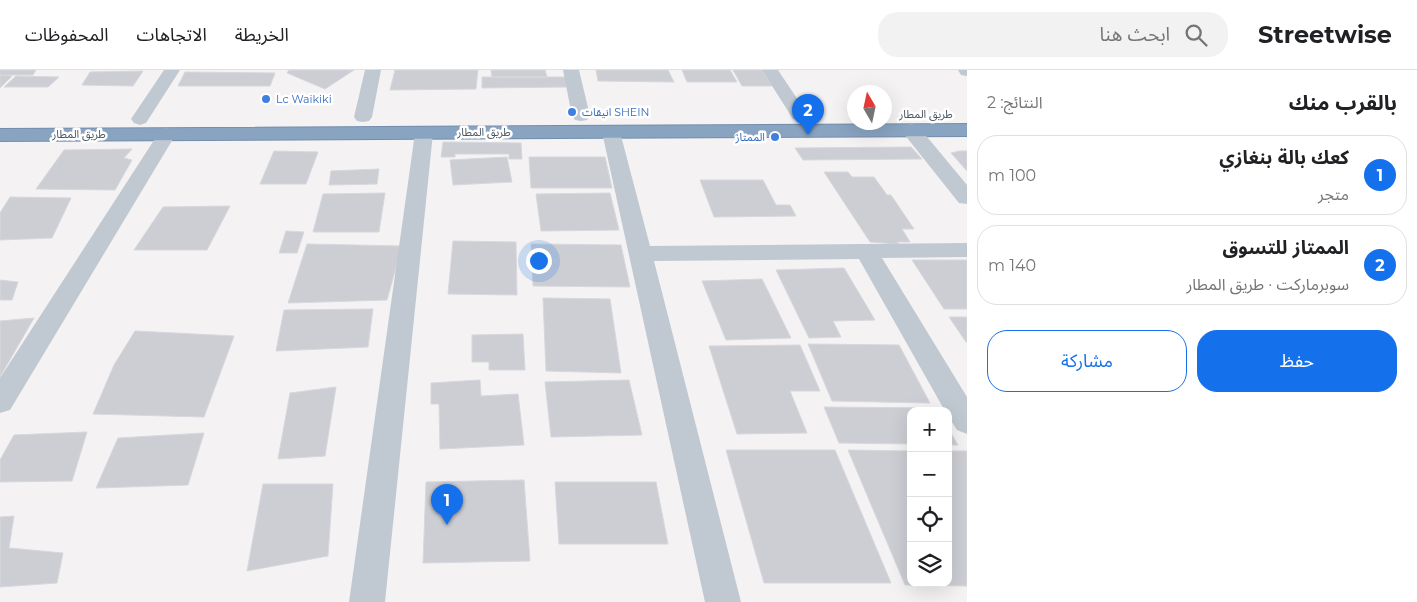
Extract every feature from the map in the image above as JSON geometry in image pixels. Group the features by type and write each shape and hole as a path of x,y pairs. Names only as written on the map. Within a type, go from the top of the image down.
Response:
{"highway":[{"name":"طريق المطار","path":"0,119 847,114"},
{"name":"طريق المطار","path":"892,114 967,114"},
{"name":"طريق المطار","path":"0,134 967,130"}],"street":[{"path":"140,118 172,70"},
{"path":"363,117 373,70"},
{"path":"571,70 581,116"},
{"path":"770,70 798,115"},
{"path":"911,130 967,198"},
{"path":"367,602 424,132"},
{"path":"611,132 723,602"},
{"path":"0,402 166,134"},
{"path":"640,254 967,250"},
{"path":"866,251 967,422"}],"building":[{"path":"0,70 36,70 33,75 0,75"},
{"path":"289,70 354,70 325,89 287,73"},
{"path":"395,70 478,70 476,89 390,90"},
{"path":"491,70 545,70 547,77 492,77"},
{"path":"596,70 668,70 674,82 598,81"},
{"path":"682,70 730,70 737,82 687,82"},
{"path":"733,70 762,70 772,86 742,86"},
{"path":"143,71 133,86 82,85 90,72"},
{"path":"185,72 275,73 270,86 178,86"},
{"path":"0,75 12,76 0,88"},
{"path":"16,76 59,77 48,87 4,87"},
{"path":"482,77 565,77 567,87 482,88"},
{"path":"443,142 521,143 522,159 509,159 509,154 455,154 455,157 441,157"},
{"path":"911,147 922,159 803,160 795,148"},
{"path":"132,149 124,158 132,160 115,190 36,189 64,150"},
{"path":"274,151 318,152 306,184 260,184"},
{"path":"967,151 967,171 951,153"},
{"path":"507,157 512,182 453,185 450,160"},
{"path":"529,157 605,157 612,188 531,188"},
{"path":"379,169 377,184 329,185 331,171"},
{"path":"824,172 848,172 852,177 874,177 887,195 891,195 914,229 902,229 910,242 897,242 899,244 870,242"},
{"path":"700,180 763,180 776,205 790,205 796,216 714,217"},
{"path":"385,193 379,232 313,232 323,194"},
{"path":"610,193 619,230 541,231 536,194"},
{"path":"10,197 71,198 52,238 0,240 0,213"},
{"path":"230,206 207,250 134,250 163,207"},
{"path":"286,231 304,232 297,253 279,253"},
{"path":"453,241 516,242 517,295 448,294"},
{"path":"307,244 402,246 387,300 288,303"},
{"path":"531,244 621,245 630,287 533,286"},
{"path":"912,260 967,260 967,309 944,309"},
{"path":"844,268 875,320 833,321 841,337 809,338 776,270"},
{"path":"762,279 791,338 726,340 702,281"},
{"path":"0,280 18,282 12,300 0,300"},
{"path":"543,298 610,299 621,373 546,371"},
{"path":"373,309 368,347 276,351 284,310"},
{"path":"949,317 967,317 967,342 966,342"},
{"path":"34,318 0,377 0,321"},
{"path":"135,331 234,336 204,417 93,414 114,365"},
{"path":"523,334 525,370 489,370 489,362 472,362 472,335"},
{"path":"808,344 899,345 930,403 832,401"},
{"path":"800,345 820,391 790,391 807,433 737,434 709,346"},
{"path":"480,380 481,396 518,394 524,445 440,449 439,404 431,404 431,383"},
{"path":"629,380 642,435 551,437 545,382"},
{"path":"336,387 325,456 278,459 290,393"},
{"path":"824,407 907,408 907,444 839,443"},
{"path":"87,432 72,481 0,482 0,460 14,435"},
{"path":"204,433 188,485 96,488 118,438"},
{"path":"952,435 958,445 952,445"},
{"path":"726,450 835,450 891,583 764,583"},
{"path":"848,450 907,451 907,585 905,585"},
{"path":"952,451 967,451 967,586 952,586"},
{"path":"524,480 530,561 423,563 426,482"},
{"path":"555,482 656,482 668,544 559,544"},
{"path":"263,484 333,484 328,556 247,571"},
{"path":"14,516 9,548 63,553 57,583 0,587 0,517"}],"place":[{"name":"Lc Waikiki","path":"266,99"},
{"name":"انيقات SHEIN","path":"572,112"},
{"name":"الممتاز للتسوق","path":"808,135"},
{"name":"الممتاز","path":"775,137"},
{"name":"كعك بالة بنغازي","path":"447,525"}]}
